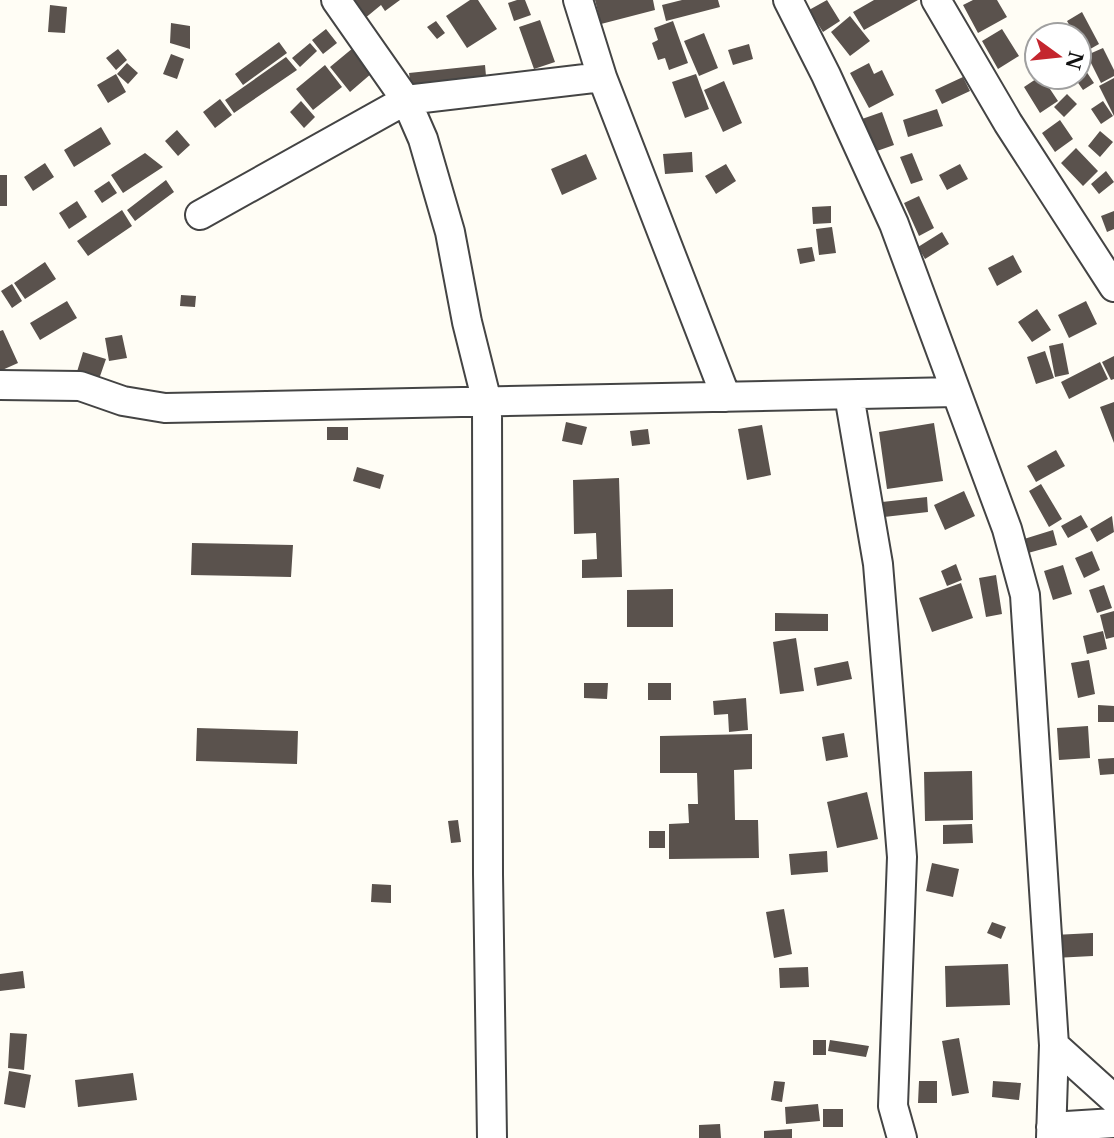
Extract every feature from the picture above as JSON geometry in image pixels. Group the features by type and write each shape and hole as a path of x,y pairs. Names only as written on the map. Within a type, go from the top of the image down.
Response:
{"street":[{"path":"336,0 406,100 423,139 450,232 467,322 487,402 488,874 492,1138"},
{"path":"578,0 602,77 726,397"},
{"path":"788,0 826,75 894,224 1007,529 1025,595 1054,1045 1051,1132 1114,1123"},
{"path":"936,0 1008,124 1114,287"},
{"path":"200,215 406,100 602,77"},
{"path":"0,385 80,386 123,401 165,408 956,392"},
{"path":"849,395 878,564 902,857 893,1106 902,1138"},
{"path":"1054,1045 1114,1099"}],"building":[{"path":"348,0 400,0 385,11 381,5 364,19"},
{"path":"470,0 478,0 497,29 467,48 446,16"},
{"path":"525,0 531,15 514,21 508,3"},
{"path":"595,0 653,0 655,10 601,24"},
{"path":"682,0 718,0 720,7 666,21 662,5"},
{"path":"827,0 840,21 823,32 809,10"},
{"path":"874,0 918,0 864,30 853,12"},
{"path":"973,0 997,0 1007,17 978,33 963,5"},
{"path":"50,5 67,7 65,33 48,32"},
{"path":"1082,12 1087,21 1067,21"},
{"path":"850,16 870,41 850,56 831,32"},
{"path":"540,20 555,62 534,69 519,27"},
{"path":"436,21 445,33 437,39 427,27"},
{"path":"673,21 688,63 669,70 665,58 658,60 652,43 658,40 654,28"},
{"path":"171,23 190,26 190,49 170,43"},
{"path":"326,29 337,43 323,54 312,40"},
{"path":"1002,29 1019,56 998,69 982,41"},
{"path":"704,33 718,68 699,76 684,41"},
{"path":"1093,33 1099,44 1093,47"},
{"path":"279,42 287,53 243,85 235,74"},
{"path":"310,43 317,51 300,67 292,58"},
{"path":"359,43 379,67 350,92 330,67"},
{"path":"749,44 753,59 733,65 728,50"},
{"path":"1103,48 1114,70 1114,76 1101,83 1093,67 1093,52"},
{"path":"118,49 127,60 116,70 106,58"},
{"path":"171,54 184,59 177,79 163,74"},
{"path":"286,57 297,70 234,113 225,100"},
{"path":"127,63 138,73 128,84 117,74"},
{"path":"869,63 874,74 882,70 894,95 869,108 850,73"},
{"path":"325,65 342,87 313,110 296,89"},
{"path":"485,65 487,87 412,95 409,73"},
{"path":"116,74 126,92 108,103 97,85"},
{"path":"696,74 709,109 685,118 672,82"},
{"path":"963,77 970,91 942,104 935,90"},
{"path":"1114,78 1114,116 1099,86"},
{"path":"724,81 742,123 723,132 704,90"},
{"path":"1026,91 1051,91 1058,101 1040,113"},
{"path":"1067,94 1077,104 1064,117 1054,107"},
{"path":"220,99 232,115 215,128 203,112"},
{"path":"301,101 315,117 304,128 290,112"},
{"path":"1103,101 1113,116 1101,124 1091,109"},
{"path":"937,109 943,126 908,137 903,120"},
{"path":"882,112 894,145 874,152 862,119"},
{"path":"1060,120 1073,139 1055,152 1042,133"},
{"path":"101,127 111,144 74,167 64,150"},
{"path":"177,130 190,145 178,156 165,141"},
{"path":"1100,131 1113,142 1100,157 1088,146"},
{"path":"1076,148 1098,171 1083,186 1061,163"},
{"path":"692,152 693,172 665,174 663,154"},
{"path":"145,153 163,167 123,193 111,175"},
{"path":"912,153 923,180 911,184 900,157"},
{"path":"586,154 597,179 562,195 551,169"},
{"path":"45,163 54,177 33,191 24,177"},
{"path":"726,164 736,181 716,194 705,176"},
{"path":"960,164 968,179 947,190 939,175"},
{"path":"1106,171 1114,182 1099,194 1091,184"},
{"path":"0,175 7,175 7,206 0,206"},
{"path":"166,180 174,192 135,221 127,210"},
{"path":"109,181 117,193 102,203 94,191"},
{"path":"919,196 934,228 919,236 904,203"},
{"path":"77,201 87,217 69,229 59,213"},
{"path":"831,206 831,223 813,224 812,207"},
{"path":"122,210 132,226 88,256 77,241"},
{"path":"1114,211 1114,229 1107,232 1101,216"},
{"path":"832,227 836,253 819,255 816,229"},
{"path":"942,232 949,244 925,259 918,247"},
{"path":"812,247 815,261 800,264 797,249"},
{"path":"1013,255 1022,272 997,286 988,268"},
{"path":"45,262 56,279 25,299 14,283"},
{"path":"12,284 22,301 12,308 1,291"},
{"path":"181,295 196,296 195,307 180,306"},
{"path":"67,301 77,318 40,340 30,323"},
{"path":"1086,301 1097,324 1069,338 1058,315"},
{"path":"1037,309 1051,330 1032,342 1018,322"},
{"path":"3,330 18,363 0,371 0,331"},
{"path":"122,335 127,358 109,361 105,338"},
{"path":"1063,343 1069,374 1055,377 1049,346"},
{"path":"1045,351 1054,378 1036,384 1027,357"},
{"path":"83,352 106,359 98,382 76,375"},
{"path":"1114,356 1114,379 1111,380 1102,362"},
{"path":"1100,362 1108,379 1069,399 1061,382"},
{"path":"1114,402 1114,443 1100,407"},
{"path":"566,422 587,427 582,445 562,441"},
{"path":"934,423 943,481 887,489 879,432"},
{"path":"762,425 771,475 747,480 738,429"},
{"path":"327,427 348,427 348,440 327,440"},
{"path":"648,429 650,444 632,446 630,431"},
{"path":"1056,450 1065,466 1036,482 1027,466"},
{"path":"357,467 384,475 380,489 353,481"},
{"path":"619,478 622,577 582,578 582,560 597,559 596,533 574,534 573,480"},
{"path":"1041,484 1062,519 1049,527 1029,491"},
{"path":"964,491 975,516 945,530 934,505"},
{"path":"927,497 928,512 884,517 882,502"},
{"path":"1081,515 1088,527 1068,538 1061,526"},
{"path":"1112,516 1114,532 1097,542 1090,529"},
{"path":"1053,530 1057,545 1028,553 1024,539"},
{"path":"192,543 293,545 291,577 191,575"},
{"path":"1092,551 1100,570 1084,578 1075,558"},
{"path":"956,564 962,580 947,586 941,571"},
{"path":"1063,565 1072,594 1053,600 1044,571"},
{"path":"996,575 1002,614 986,617 979,578"},
{"path":"961,583 973,618 932,632 919,598"},
{"path":"1104,585 1112,608 1097,613 1089,590"},
{"path":"673,589 673,627 627,627 627,590"},
{"path":"1114,611 1114,637 1106,639 1100,615"},
{"path":"775,613 828,614 828,631 775,631"},
{"path":"1103,631 1107,649 1087,654 1083,636"},
{"path":"796,638 804,691 780,694 773,642"},
{"path":"1089,660 1095,694 1078,698 1071,663"},
{"path":"848,661 852,679 817,686 814,668"},
{"path":"584,683 608,683 607,699 584,698"},
{"path":"648,683 671,683 671,700 648,700"},
{"path":"746,698 748,730 729,732 728,714 714,715 713,701"},
{"path":"1098,705 1114,706 1114,722 1098,722"},
{"path":"1088,726 1090,758 1059,760 1057,728"},
{"path":"197,728 298,731 297,764 196,761"},
{"path":"844,733 848,757 826,761 822,737"},
{"path":"752,734 752,769 734,770 735,820 758,820 759,858 669,859 669,824 689,823 688,804 698,804 697,773 660,773 660,736"},
{"path":"1114,758 1114,774 1100,775 1098,759"},
{"path":"972,771 973,820 925,821 924,772"},
{"path":"867,792 878,839 837,848 827,802"},
{"path":"458,820 461,842 451,843 448,821"},
{"path":"972,824 973,843 943,844 943,825"},
{"path":"649,831 665,831 665,848 649,848"},
{"path":"827,851 828,872 791,875 789,854"},
{"path":"932,863 959,869 953,897 926,891"},
{"path":"372,884 391,885 391,903 371,902"},
{"path":"784,909 792,954 774,958 766,912"},
{"path":"992,922 1006,927 1001,939 987,933"},
{"path":"1093,933 1093,956 1054,958 1054,935"},
{"path":"1008,964 1010,1005 946,1007 945,966"},
{"path":"808,967 809,987 780,988 779,968"},
{"path":"23,971 25,988 0,991 0,974"},
{"path":"10,1033 27,1034 24,1070 8,1068"},
{"path":"959,1038 969,1093 952,1096 942,1041"},
{"path":"813,1040 826,1040 826,1055 813,1055"},
{"path":"830,1040 869,1046 866,1057 828,1051"},
{"path":"9,1071 31,1075 25,1108 4,1104"},
{"path":"133,1073 137,1100 78,1107 75,1080"},
{"path":"774,1081 785,1082 782,1102 771,1100"},
{"path":"919,1081 937,1081 937,1103 918,1103"},
{"path":"993,1081 1021,1083 1019,1100 992,1097"},
{"path":"818,1104 820,1121 786,1124 785,1107"},
{"path":"823,1109 843,1109 843,1127 823,1127"},
{"path":"720,1124 721,1138 699,1138 699,1125"},
{"path":"792,1129 792,1138 764,1138 764,1131"}]}
